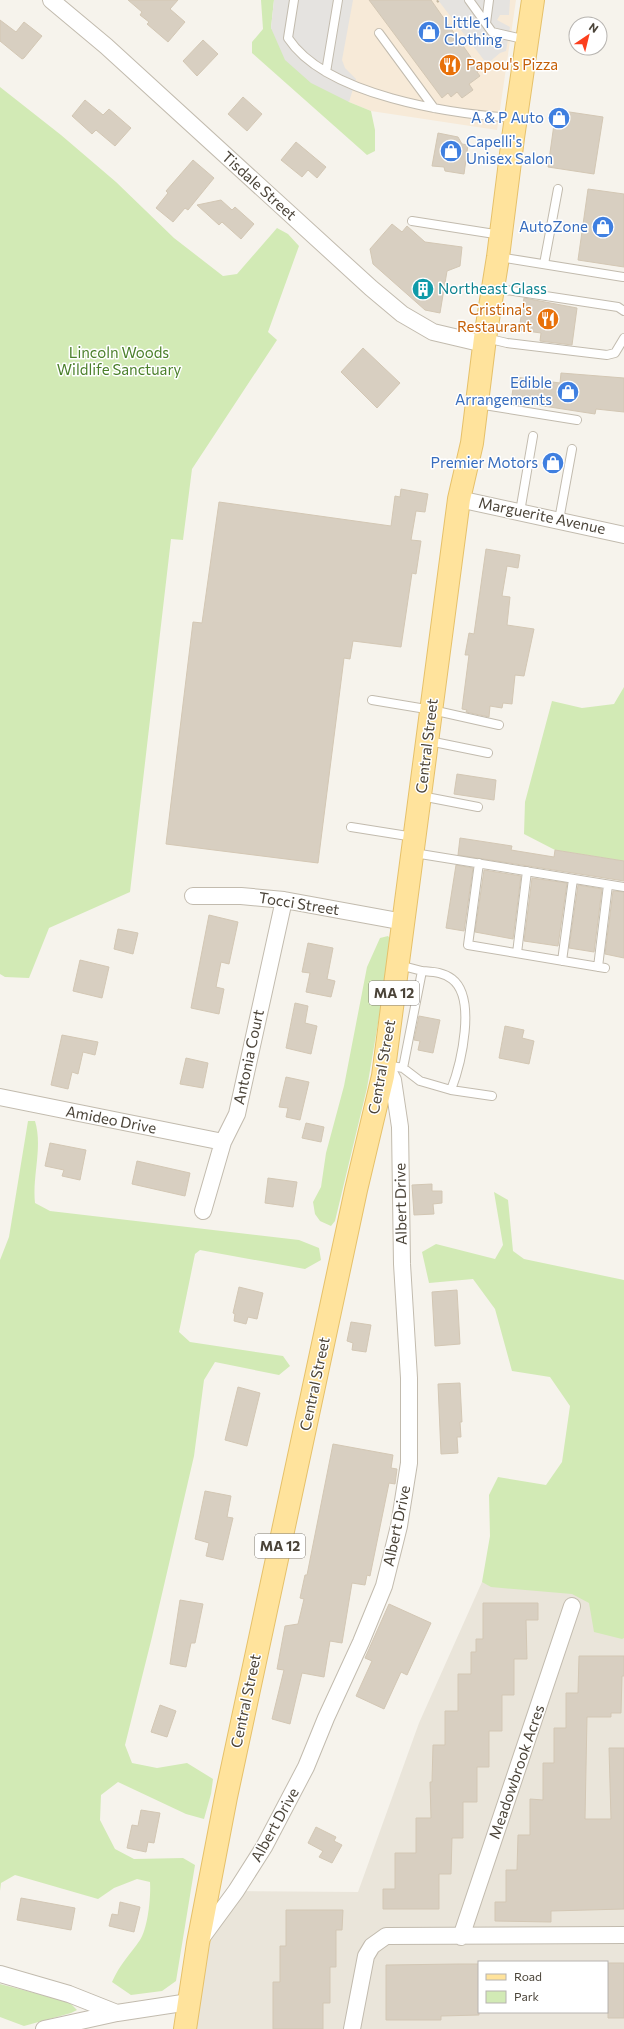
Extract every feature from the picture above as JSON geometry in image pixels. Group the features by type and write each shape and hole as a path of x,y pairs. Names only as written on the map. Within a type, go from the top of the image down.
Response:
{"main road":[{"name":"Central Street","path":"185,2029 198,1943 226,1797 356,1190 394,1066 398,965 459,499 472,443 484,341 498,257 516,118 534,0"}],"street":[{"name":"Tisdale Street","path":"50,0 106,46 371,288 402,314 434,332 484,341"},
{"name":"Marguerite Avenue","path":"459,499 624,535"},
{"name":"Tocci Street","path":"193,896 241,896 284,900 404,922"},
{"name":"Antonia Court","path":"203,1211 223,1142 237,1114 284,900"},
{"name":"Albert Drive","path":"198,1943 236,1891 264,1848 306,1767 384,1586 399,1526 410,1463 409,1378 402,1264 400,1127 393,1080 394,1066"},
{"name":"Amideo Drive","path":"0,1097 223,1142"},
{"name":"Meadowbrook Acres","path":"461,1937 572,1606"},
{"path":"352,2029 366,1956 377,1941 386,1936 461,1937 624,1935"},
{"path":"0,1974 68,1994 117,2014"},
{"path":"44,2029 117,2014 188,2002"}],"lane":[{"path":"294,0 288,38 305,56 326,72 354,86 434,108 516,118"},
{"path":"326,72 338,0"},
{"path":"469,0 492,32 528,41"},
{"path":"486,23 489,0"},
{"path":"379,33 434,108"},
{"path":"544,264 558,189"},
{"path":"412,221 501,235"},
{"path":"498,257 623,277"},
{"path":"493,288 618,307 624,311"},
{"path":"484,341 608,355 615,353 624,338"},
{"path":"477,404 577,420"},
{"path":"520,512 533,436"},
{"path":"559,520 572,449"},
{"path":"372,700 432,710 499,725"},
{"path":"428,741 488,753"},
{"path":"421,796 478,807"},
{"path":"351,827 479,863 624,887"},
{"path":"479,863 468,945 602,967 608,885"},
{"path":"517,953 527,871"},
{"path":"562,961 573,879"},
{"path":"398,965 422,971 438,972 452,979 459,988 466,1007 458,1072 451,1090"},
{"path":"422,971 394,1066 420,1081 451,1090 492,1096"}],"shaded area":[{"path":"274,0 516,0 497,130 371,111 349,102"},
{"path":"274,0 353,0 342,60 345,68 356,79 349,102 311,83 285,60 271,28"},
{"path":"438,0 510,0 509,15 500,15 497,20 510,27 506,51 500,53 487,64"},
{"path":"624,1560 624,2029 185,2029 198,1943 236,1891 358,1892 419,1723 482,1582"}],"green space":[{"path":"261,0 274,0 271,28 349,102 371,111 375,130 375,151 367,155 252,53 252,42 263,29"},
{"name":"Lincoln Woods Wildlife Sanctuary","path":"0,87 61,135 116,182 174,238 223,276 237,274 277,228 288,234 299,246 268,332 277,340 192,469 183,540 171,539 130,892 49,928 29,978 5,977 0,974"},
{"path":"624,687 624,861 555,850 524,834 525,802 552,701 582,708 614,704"},
{"path":"388,936 392,941 367,1088 335,1221 331,1226 320,1221 315,1214 313,1202 321,1187 326,1153 344,1086 367,967 380,938"},
{"path":"28,1121 35,1121 38,1141 34,1193 35,1203 50,1211 299,1240 319,1248 321,1260 305,1269 200,1250 195,1254 179,1332 190,1342 283,1356 290,1366 279,1375 215,1362 204,1380 194,1456 125,1745 132,1763 157,1768 187,1763 213,1779 211,1794 204,1819 186,1814 118,1782 101,1795 100,1820 115,1849 134,1859 183,1858 195,1865 176,1981 162,1991 131,1995 112,1982 121,1965 143,1935 148,1912 150,1882 137,1879 114,1888 98,1899 15,1875 1,1883 0,1891 0,1260 9,1237"},
{"path":"494,1192 508,1200 513,1251 524,1259 624,1280 624,1638 622,1639 594,1632 589,1603 572,1594 491,1587 482,1582 490,1536 489,1495 498,1477 546,1485 562,1462 570,1406 550,1377 512,1371 495,1309 473,1279 429,1283 422,1252 436,1244 495,1259 503,1245"},
{"path":"0,1984 69,2002 77,2010 24,2026 0,2017"}],"building":[{"path":"128,0 178,0 170,9 185,22 168,42 147,24 149,22 140,15 142,12"},
{"path":"369,0 431,0 480,70 477,72 480,76 469,84 473,90 462,98 457,92 451,97 448,93 442,98"},
{"path":"0,20 16,32 24,22 42,36 24,58 22,59 0,41"},
{"path":"203,40 218,54 197,76 183,61"},
{"path":"243,97 262,114 247,131 228,114"},
{"path":"85,100 103,115 109,109 131,128 115,146 96,130 92,134 72,116"},
{"path":"556,110 603,117 594,174 548,167"},
{"name":"Capelli's Unisex Salon","path":"438,133 458,137 462,144 468,145 464,174 445,171 444,167 432,166"},
{"path":"296,142 326,167 317,178 308,170 302,177 281,160"},
{"path":"193,160 214,178 188,210 185,208 173,222 156,208 168,193 166,191"},
{"name":"AutoZone","path":"588,189 624,194 624,267 578,260"},
{"path":"221,200 232,210 235,207 254,224 241,239 222,222 219,225 197,205"},
{"name":"Northeast Glass","path":"392,224 402,232 407,226 425,242 462,247 460,266 447,271 440,313 425,310 373,264 370,249"},
{"name":"Cristina's Restaurant","path":"524,298 577,308 572,345 540,341 541,333 519,330"},
{"path":"363,348 400,383 377,408 341,372"},
{"name":"Edible Arrangements","path":"561,373 624,378 624,412 596,409 595,414 511,401 515,377 560,383"},
{"path":"401,489 428,494 425,512 416,511 411,540 421,541 416,574 412,573 401,647 353,641 350,659 344,658 318,863 166,844 193,622 202,623 219,502 391,526 395,496 400,497"},
{"path":"486,549 520,555 518,568 507,566 502,596 510,597 507,625 534,629 524,676 515,675 512,704 503,703 502,708 490,706 489,717 466,712 467,710 462,709 469,655 465,655 469,633 474,634"},
{"path":"457,774 496,780 494,800 454,794"},
{"path":"460,838 512,846 511,850 554,857 555,850 624,861 624,881 458,855"},
{"path":"456,865 473,868 464,931 446,928"},
{"path":"484,870 521,876 513,939 475,932"},
{"path":"532,878 567,883 558,946 524,941"},
{"path":"578,885 602,889 594,952 569,948"},
{"path":"613,891 624,892 624,958 605,954"},
{"path":"209,915 238,922 229,964 221,962 216,987 224,989 219,1014 191,1008"},
{"path":"118,929 138,933 133,954 114,949"},
{"path":"308,943 333,948 327,979 335,981 331,997 306,992 310,973 302,972"},
{"path":"80,960 109,967 102,998 73,991"},
{"path":"295,1003 308,1006 305,1023 317,1026 311,1054 286,1048"},
{"path":"419,1016 440,1020 433,1053 418,1050 420,1041 414,1040"},
{"path":"505,1026 524,1030 522,1038 534,1041 529,1064 499,1058"},
{"path":"62,1035 98,1042 95,1055 83,1052 78,1074 72,1072 68,1089 51,1085"},
{"path":"186,1058 208,1063 203,1088 180,1084"},
{"path":"286,1077 309,1082 300,1120 286,1117 288,1108 279,1107"},
{"path":"306,1123 324,1127 321,1142 302,1138"},
{"path":"50,1143 86,1150 80,1180 62,1176 64,1170 45,1166"},
{"path":"137,1161 190,1173 185,1196 132,1184"},
{"path":"268,1178 297,1182 293,1207 265,1203"},
{"path":"432,1184 432,1191 442,1191 442,1203 433,1204 434,1214 414,1215 412,1185"},
{"path":"239,1287 263,1293 257,1319 248,1317 246,1324 234,1321 235,1314 233,1313"},
{"path":"457,1290 460,1344 435,1346 432,1292"},
{"path":"351,1322 371,1325 366,1352 352,1350 353,1343 347,1341"},
{"path":"460,1383 462,1422 460,1422 461,1437 457,1437 458,1453 441,1454 438,1384"},
{"path":"238,1387 260,1393 247,1446 225,1440"},
{"path":"333,1444 393,1455 391,1468 397,1469 395,1484 389,1483 370,1576 367,1575 365,1585 352,1583 342,1643 330,1641 324,1677 302,1673 290,1724 272,1719 284,1670 277,1669 285,1626 298,1624 304,1599 300,1598 305,1575 307,1575"},
{"path":"205,1491 231,1496 227,1517 233,1518 223,1560 206,1556 209,1543 195,1539"},
{"path":"180,1600 203,1604 195,1643 191,1643 186,1667 170,1664"},
{"path":"483,1603 538,1603 538,1620 526,1620 527,1659 514,1659 514,1695 502,1695 502,1731 489,1731 489,1767 477,1767 477,1802 463,1802 463,1838 452,1838 451,1874 439,1874 439,1909 383,1909 383,1889 395,1889 395,1853 416,1853 416,1818 431,1818 430,1782 432,1782 433,1745 445,1745 445,1711 458,1711 458,1674 471,1674 471,1652 476,1652 476,1639 483,1639"},
{"path":"389,1604 431,1623 407,1675 401,1672 384,1709 356,1696 372,1661 365,1658"},
{"path":"579,1656 624,1656 621,1713 611,1713 611,1717 587,1717 585,1819 611,1819 609,1748 624,1748 624,1909 551,1911 551,1922 495,1921 495,1902 506,1902 506,1870 517,1870 518,1835 530,1835 530,1799 543,1800 543,1763 554,1763 554,1728 566,1728 566,1693 578,1693"},
{"path":"160,1705 176,1711 167,1737 151,1732"},
{"path":"141,1810 160,1813 154,1843 148,1842 146,1852 127,1848 132,1825 138,1826"},
{"path":"316,1827 336,1837 334,1841 342,1845 332,1863 319,1857 323,1851 308,1843"},
{"path":"21,1898 75,1908 71,1930 17,1920"},
{"path":"120,1902 140,1907 134,1932 109,1926 112,1914 118,1915"},
{"path":"286,1910 343,1910 342,1930 336,1930 336,1967 330,1967 330,2003 323,2003 323,2029 273,2029 273,1982 280,1982 280,1946 286,1946"},
{"path":"608,1963 624,1963 624,2018 608,2018"},
{"path":"478,1964 479,2015 441,2016 441,2020 386,2020 386,1965"}],"place":[{"name":"Little 1 Clothing","path":"429,32"},
{"name":"Papou's Pizza","path":"450,65"},
{"name":"A & P Auto","path":"559,118"},
{"name":"Capelli's Unisex Salon","path":"451,151"},
{"name":"AutoZone","path":"603,227"},
{"name":"Northeast Glass","path":"423,289"},
{"name":"Cristina's Restaurant","path":"548,319"},
{"name":"Edible Arrangements","path":"568,392"},
{"name":"Premier Motors","path":"553,463"}]}
